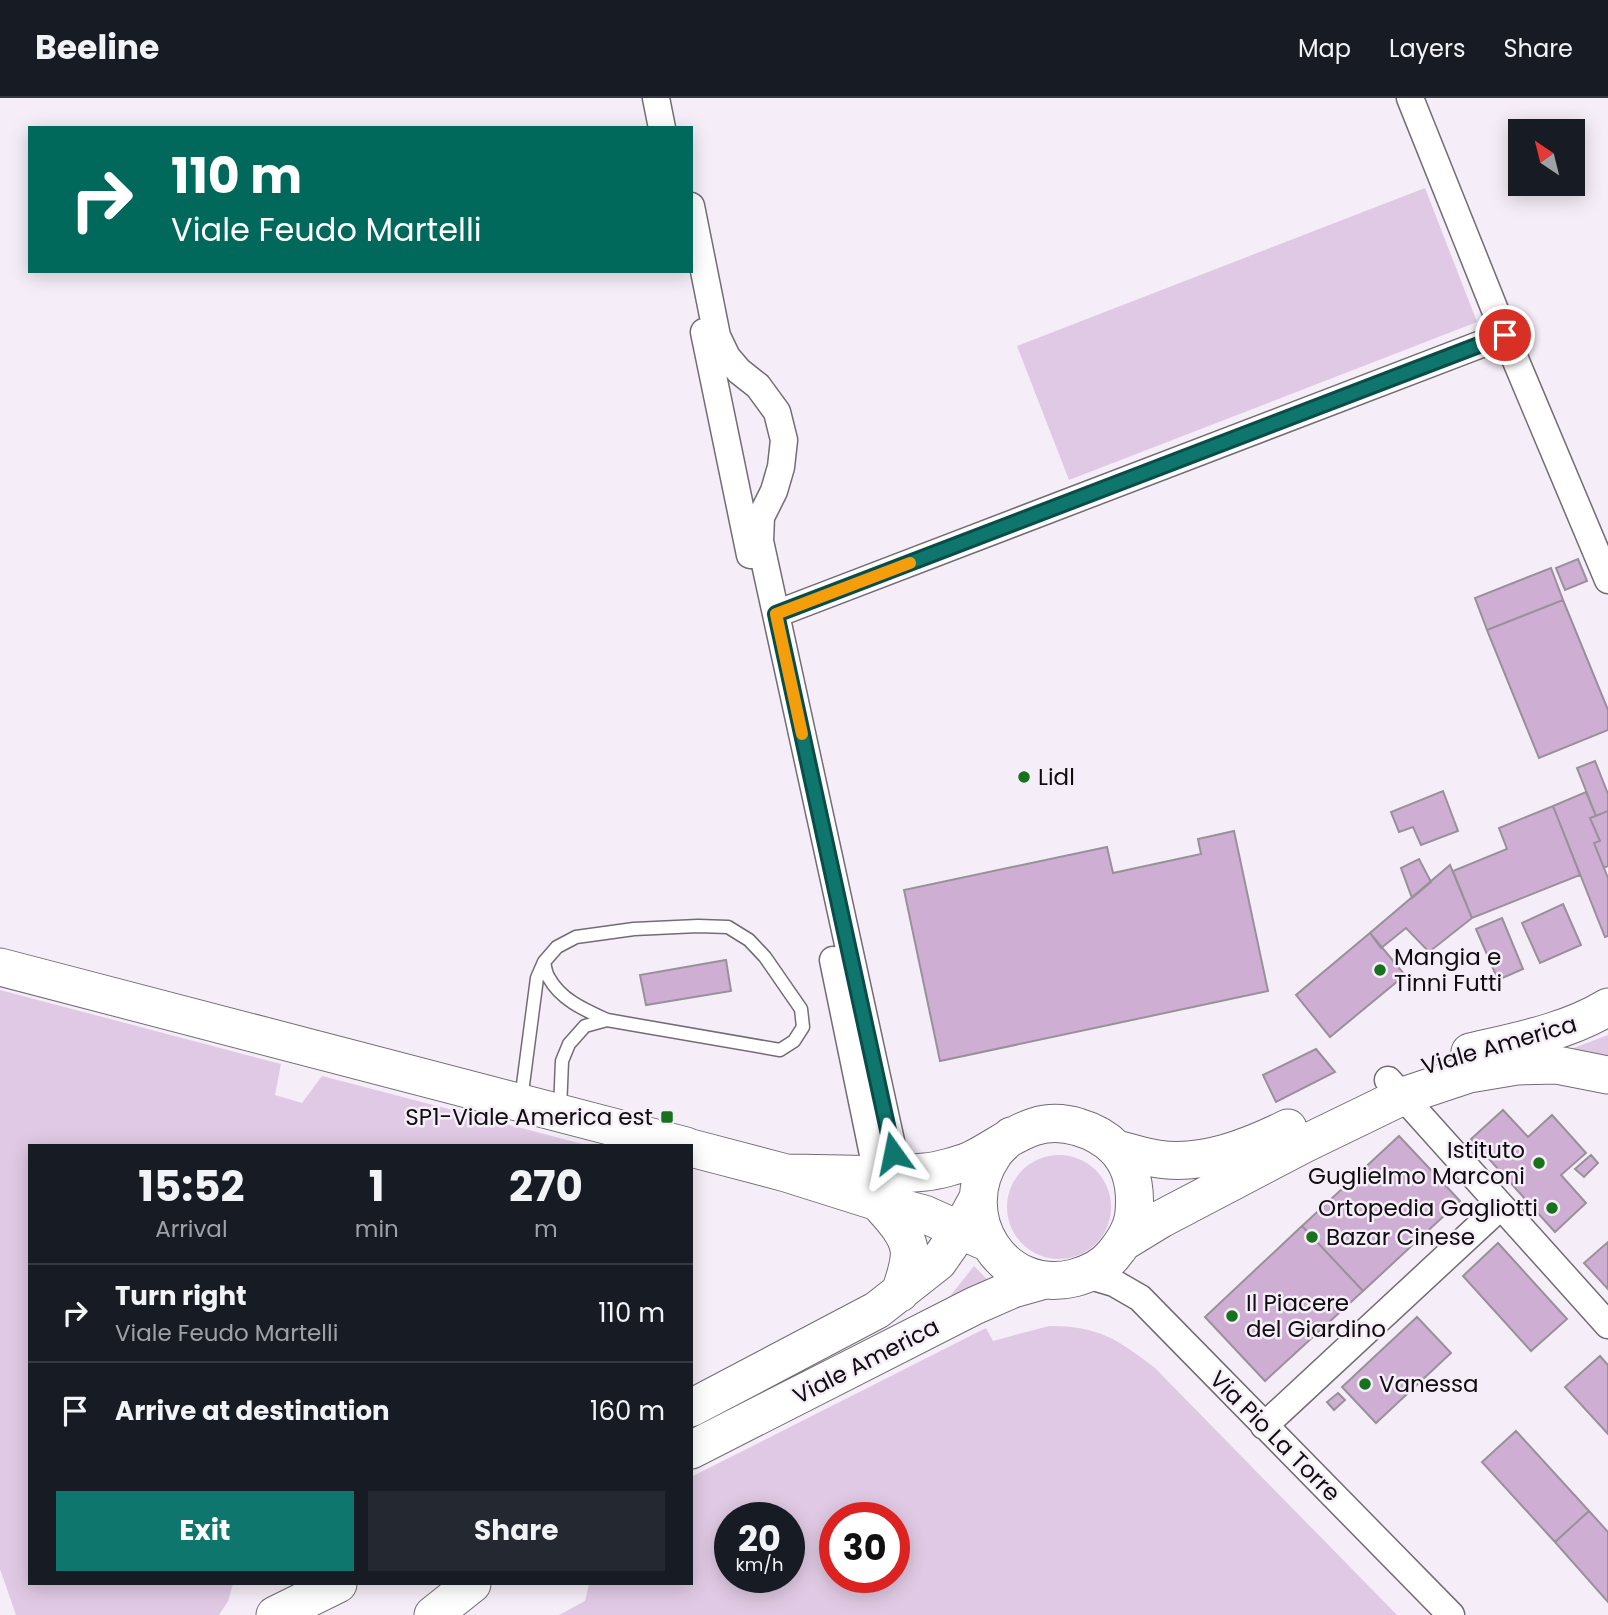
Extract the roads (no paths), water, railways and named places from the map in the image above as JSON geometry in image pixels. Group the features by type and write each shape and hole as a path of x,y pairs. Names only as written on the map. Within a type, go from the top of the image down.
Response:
{"main road":[{"path":"0,967 678,1144"},
{"name":"Viale America","path":"1125,1241 1161,1219 1304,1144 1456,1055 1530,1038 1590,1018 1608,1007"},
{"name":"Viale America","path":"1116,1149 1159,1159 1194,1160 1228,1153 1396,1088 1517,1066 1557,1065 1608,1075"},
{"path":"693,1149 786,1172 884,1183 969,1161 1011,1136 1038,1125 1066,1123 1093,1131 1116,1149 1129,1170 1135,1194 1134,1217 1125,1241 1109,1261 1087,1275 1066,1280 1045,1280 1023,1273 1003,1261 976,1224 924,1214 884,1183"},
{"path":"976,1224 982,1176 993,1154 1011,1136"},
{"path":"884,1183 909,1248 908,1268 900,1293"},
{"name":"Viale America","path":"693,1407 877,1310 938,1262 976,1224"},
{"name":"Viale America","path":"693,1449 974,1306 1013,1289 1045,1280"},
{"path":"283,1613 336,1585"},
{"path":"433,1615 471,1585"}],"street":[{"path":"656,98 662,126"},
{"path":"670,98 676,126"},
{"path":"1410,98 1505,335 1608,580"},
{"path":"693,216 717,336 727,357 758,386 777,412 784,440 782,467 761,517 760,541 884,1183"},
{"path":"692,273 884,1183"},
{"path":"776,614 1505,335"},
{"path":"1396,1088 1608,1325"},
{"path":"1264,1426 1501,1206"},
{"name":"Via Pio La Torre","path":"1087,1275 1114,1283 1140,1298 1451,1615"}],"lane":[{"path":"521,1103 537,978 544,962 557,947 576,937 634,929 728,927 749,940 765,957 801,1009 803,1027 794,1041 780,1050 607,1020 565,998 548,978 544,962"},
{"path":"560,1113 562,1061 569,1044 585,1027 607,1020"}],"place":[{"name":"Lidl","path":"1024,777"},
{"name":"Mangia e Tinni Futti","path":"1380,970"},
{"name":"SP1-Viale America est","path":"667,1117"},
{"name":"Istituto Guglielmo Marconi","path":"1539,1163"},
{"name":"Ortopedia Gagliotti","path":"1552,1208"},
{"name":"Bazar Cinese","path":"1312,1237"},
{"name":"Il Piacere del Giardino","path":"1232,1316"},
{"name":"Vanessa","path":"1365,1384"}]}
